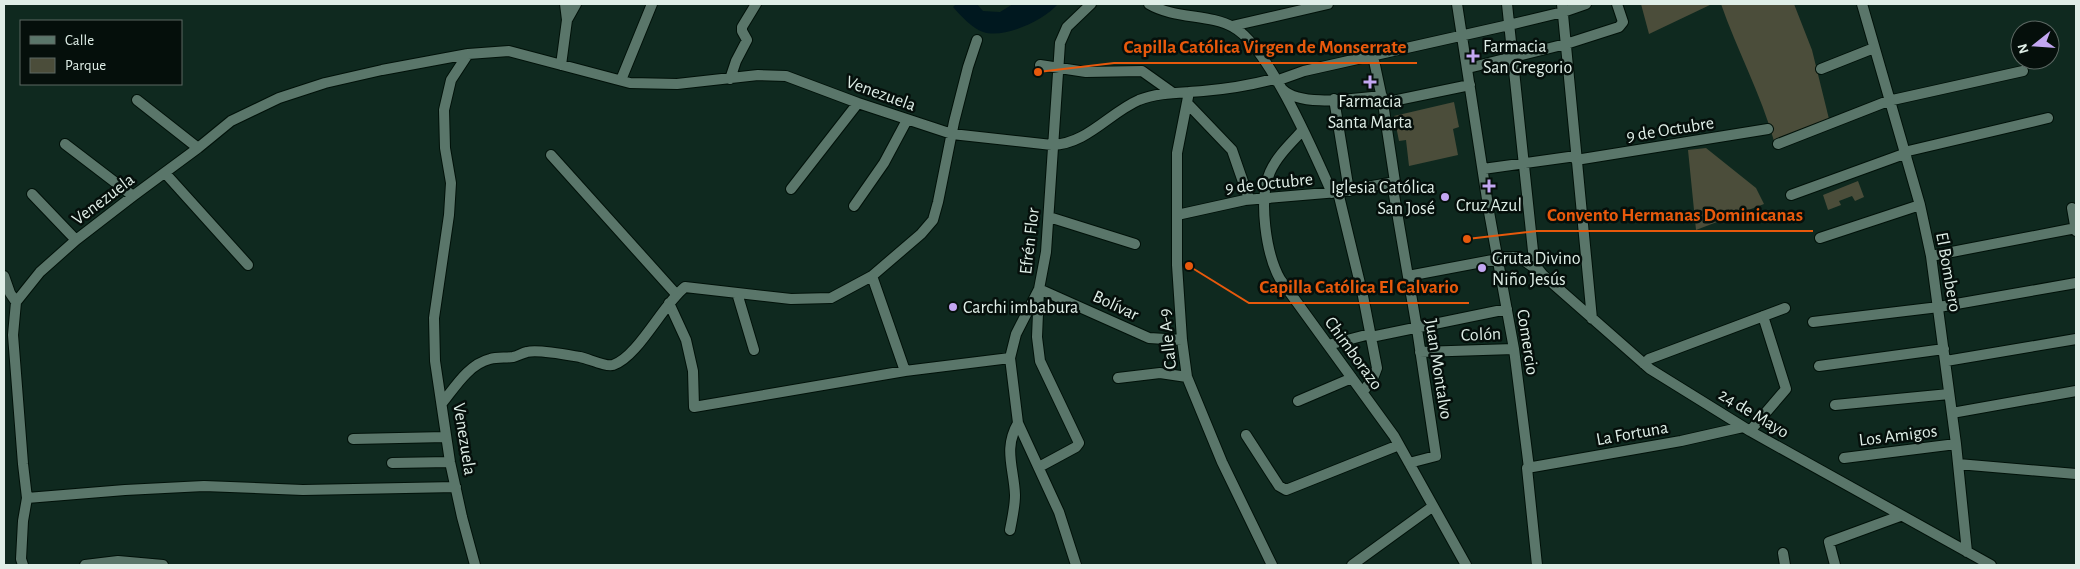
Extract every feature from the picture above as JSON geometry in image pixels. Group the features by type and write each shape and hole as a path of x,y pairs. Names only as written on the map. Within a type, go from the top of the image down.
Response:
{"street":[{"path":"561,66 567,20 565,4"},
{"path":"567,20 576,4"},
{"path":"622,80 652,4"},
{"path":"730,79 736,61 747,40 742,27 756,4"},
{"name":"Efrén Flor","path":"1076,565 1058,512 1039,466 1018,423 1010,358 1016,334 1039,289 1046,252 1060,43 1066,27 1091,4"},
{"path":"1149,4 1170,12 1232,26 1328,4"},
{"name":"Comercio","path":"1457,4 1514,349 1529,468 1527,468 1537,565"},
{"name":"24 de Mayo","path":"1508,4 1533,251 1536,265 1543,275 1644,364 1747,429 1900,516 1991,565"},
{"name":"Venezuela","path":"16,302 40,272 76,240 231,121 296,91 382,70 468,54 509,51 561,66 622,80 630,84 677,84 758,75 786,76 906,120 952,134 1052,145 1076,141 1139,100 1173,93 1276,82 1304,71 1509,25 1563,8 1586,4"},
{"path":"1468,68 1566,44 1622,26 1624,22 1617,4"},
{"name":"El Bombero","path":"1862,4 1888,101 1920,205 1931,256 1946,361 1967,552"},
{"path":"1563,8 1592,319"},
{"path":"1232,26 1250,41 1276,82 1335,193 1363,296 1377,371 1362,392"},
{"path":"442,402 464,376 476,366 491,358 515,356 528,351 541,351 597,361 606,366 614,364 636,346 676,294 685,287 791,299 831,298 872,276 921,234 933,220 968,68 977,40"},
{"path":"1822,69 1874,48"},
{"name":"Venezuela","path":"468,54 452,80 444,110 446,148 452,182 450,215 434,318 435,361 450,462 475,565"},
{"name":"Juan Montalvo","path":"1373,56 1383,99 1393,183 1436,456 1409,462"},
{"path":"1040,66 1086,72 1142,71 1173,93"},
{"path":"1778,144 1888,101 2023,71"},
{"path":"1276,82 1288,94 1298,98 1334,99 1383,99 1470,84"},
{"name":"Calle A-9","path":"1189,92 1190,106 1183,119 1177,153 1177,265 1182,340 1187,377 1222,462 1272,565"},
{"path":"1334,99 1349,191"},
{"path":"137,100 198,148"},
{"path":"790,189 858,103"},
{"path":"1190,106 1232,150 1247,199 1256,205 1265,217"},
{"path":"1791,195 1904,153 2048,118"},
{"path":"854,206 884,163 906,120"},
{"name":"9 de Octubre","path":"1483,169 1525,162 1576,158 1768,129"},
{"name":"Chimborazo","path":"1303,130 1273,165 1266,182 1265,217 1276,273 1400,445 1432,507 1466,565"},
{"path":"65,144 133,196"},
{"path":"551,154 676,294"},
{"path":"165,173 248,264"},
{"name":"9 de Octubre","path":"1177,215 1247,199 1335,193 1393,183"},
{"path":"32,194 76,240"},
{"path":"1820,238 1920,205"},
{"path":"1931,256 2076,230 2072,208"},
{"path":"1049,217 1135,244"},
{"path":"1408,276 1533,251"},
{"path":"1498,258 1519,257 1543,275"},
{"path":"4,276 10,293 16,302 13,336 27,498 19,563"},
{"path":"872,276 905,371"},
{"path":"1813,322 1939,307 2076,283"},
{"path":"1039,289 1037,337 1040,361 1079,443 1076,447 1039,466"},
{"name":"Bolívar","path":"1039,289 1149,338 1182,340"},
{"path":"737,293 754,350"},
{"path":"1580,309 1589,297"},
{"path":"669,303 686,340 693,370 694,407 905,371 1010,358"},
{"path":"1644,364 1649,359 1785,308"},
{"path":"1328,345 1507,309"},
{"path":"1747,429 1786,390 1762,316"},
{"path":"1946,361 2076,339"},
{"path":"1819,366 1944,348"},
{"name":"Colón","path":"1420,352 1514,349"},
{"path":"1118,378 1160,373 1187,377"},
{"path":"1298,401 1352,378"},
{"path":"1952,413 2076,391"},
{"path":"1835,405 1949,394"},
{"path":"1010,530 1015,494 1010,464 1010,444 1012,434 1018,423"},
{"name":"La Fortuna","path":"1529,468 1747,429"},
{"path":"1246,435 1279,486 1286,490 1400,445"},
{"path":"353,439 446,437"},
{"name":"Los Amigos","path":"1844,458 1956,444"},
{"path":"392,463 450,462"},
{"path":"1958,464 2076,474"},
{"path":"27,498 204,486 303,490 456,487"},
{"path":"1352,565 1432,507"},
{"path":"1835,565 1829,542 1900,516"},
{"path":"1783,553 1785,565"},
{"path":"85,565 118,561 163,565"}],"green space":[{"path":"1641,4 1712,4 1649,34"},
{"path":"1721,4 1794,4 1812,50 1829,119 1774,141"},
{"path":"1454,102 1459,127 1453,129 1458,155 1409,166 1406,140 1399,141 1394,116"},
{"path":"1706,148 1756,188 1764,204 1696,230 1688,150"},
{"path":"1858,181 1864,197 1855,201 1852,196 1839,201 1841,205 1828,210 1823,195"}],"water":[{"path":"956,4 977,4 983,11 1000,12 1013,4 1058,4 1052,10 1024,27 1002,33 992,33 983,32 971,25 953,7"}],"place":[{"name":"Farmacia San Gregorio","path":"1473,56"},
{"name":"Capilla Católica Virgen de Monserrate","path":"1038,72"},
{"name":"Farmacia Santa Marta","path":"1370,82"},
{"name":"Cruz Azul","path":"1489,186"},
{"name":"Iglesia Católica San José","path":"1445,197"},
{"name":"Convento Hermanas Dominicanas","path":"1467,239"},
{"name":"Capilla Católica El Calvario","path":"1189,266"},
{"name":"Gruta Divino Niño Jesús","path":"1482,268"},
{"name":"Carchi imbabura","path":"953,307"}]}
